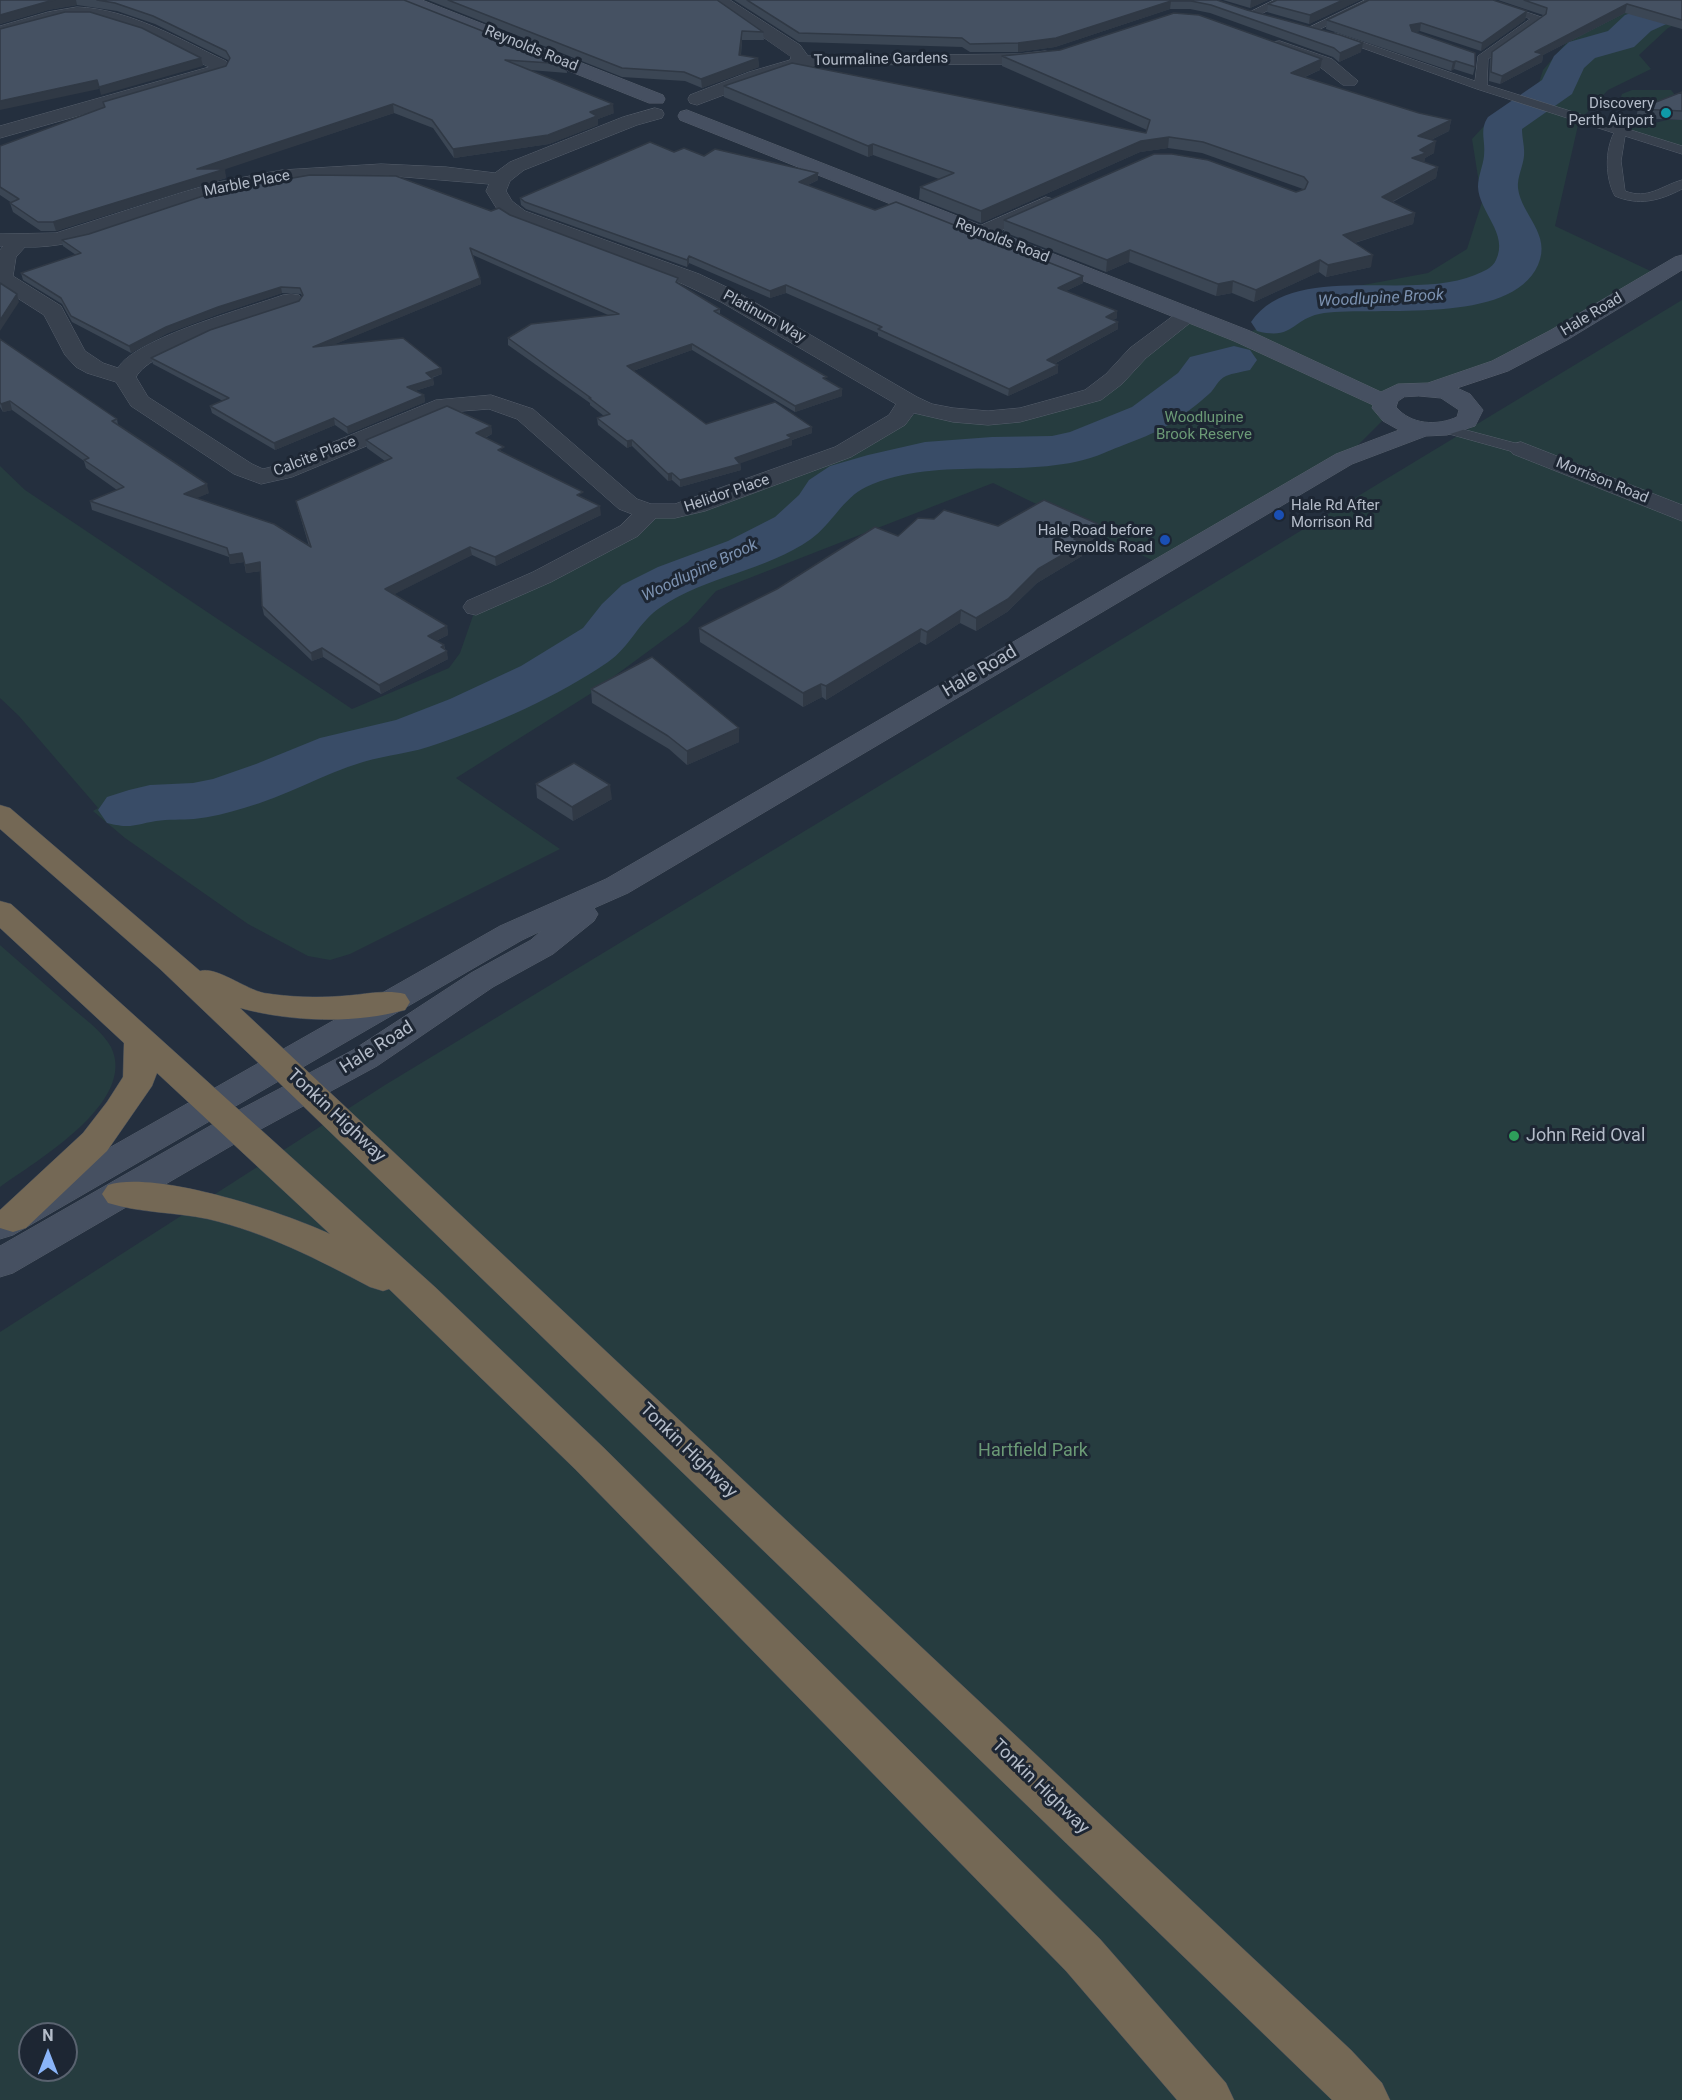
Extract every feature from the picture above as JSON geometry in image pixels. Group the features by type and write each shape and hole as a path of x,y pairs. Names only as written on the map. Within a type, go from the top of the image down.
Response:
{"highway":[{"name":"Tonkin Highway","path":"0,814 79,885 171,962 1317,2051 1365,2100"},
{"path":"4,915 422,1297 589,1458 1083,1955 1209,2100"},
{"path":"171,962 239,998 268,1005 353,1007 394,1002"},
{"path":"6,1223 95,1142 119,1110 140,1078 141,1041"},
{"path":"120,1194 156,1196 230,1212 293,1232 422,1297"}],"main road":[{"name":"Reynolds Road","path":"407,0 675,103 843,180 982,232 1189,315 1316,368 1387,408 1403,423 1435,429"},
{"name":"Hale Road","path":"1432,389 1500,366 1559,335 1682,261"},
{"name":"Hale Road","path":"294,1078 330,1035 394,1002 511,933 617,886 1344,459 1435,429 1459,426 1467,420 1470,410 1500,366"},
{"name":"Reynolds Road","path":"1316,368 1407,390"},
{"path":"1407,390 1432,389 1455,396 1470,410"},
{"name":"Hale Road","path":"1344,459 1387,408 1392,394 1407,390"},
{"name":"Hale Road","path":"6,1223 225,1116 294,1078 365,1058 482,980 542,947 617,886"},
{"name":"Hale Road","path":"0,1263 120,1194 225,1116"}],"street":[{"path":"718,0 794,49 800,57 798,63"},
{"path":"0,31 68,13 91,12 115,18 220,65 221,68 0,132"},
{"path":"1268,42 1326,63 1349,81"},
{"name":"Tourmaline Gardens","path":"675,103 757,74 817,60 966,68 1059,54"},
{"path":"500,181 517,166 540,155 675,103"},
{"path":"365,170 378,151"},
{"name":"Marble Place","path":"10,241 45,241 71,236 187,196 240,184 300,175 365,170 475,175 500,181"},
{"name":"Platinum Way","path":"500,181 496,191 504,205 519,215 691,279 729,297 910,410 988,418 1020,415 1093,394 1114,379 1138,353 1189,315"},
{"path":"982,232 1065,195"},
{"path":"10,241 2,276 6,282 53,311 76,355 84,362 95,368 125,377 130,365 158,347 291,300"},
{"name":"Calcite Place","path":"125,377 140,401 243,469 261,477 283,472 444,405 491,402 525,414 628,504 649,511"},
{"name":"Helidor Place","path":"649,511 675,511 696,506 812,464 843,452 910,410"},
{"name":"Morrison Road","path":"1521,449 1682,514"},
{"path":"476,607 542,577 629,531 649,511"}],"lane":[{"path":"1281,22 1246,13 1283,0"},
{"path":"1374,0 1307,28 1481,87 1682,150"},
{"path":"1480,0 1539,18 1477,57 1481,87"},
{"path":"1621,131 1615,140 1616,185 1628,206 1627,212"},
{"path":"1619,193 1630,199 1645,200 1658,197 1682,184"},
{"name":"Morrison Road","path":"1470,410 1521,449"},
{"name":"Morrison Road","path":"1435,429 1521,449"}],"green space":[{"name":"Woodlupine Brook Reserve","path":"1678,0 1682,21 1668,28 1639,55 1651,69 1608,90 1579,121 1555,226 1659,275 1500,366 1398,391 1388,415 1344,459 1162,565 993,483 716,591 688,622 590,694 456,778 560,849 350,954 330,960 308,956 248,924 125,838 93,811 98,808 19,716 0,698 0,466 25,490 352,709 449,668 460,653 476,607 649,511 675,511 843,452 925,409 988,418 1093,395 1189,315 1242,336 1336,290 1428,273 1467,249 1482,202 1472,139 1498,111 1536,92 1543,70 1567,42 1606,16"},
{"path":"1632,90 1671,90 1675,95 1647,106 1621,97 1622,94"},
{"path":"1667,120 1682,120 1682,150 1621,131"},
{"name":"Hartfield Park","path":"1682,300 1682,2100 0,2100 0,1332 385,1085"},
{"path":"0,945 99,1031 111,1047 115,1068 110,1088 97,1109 79,1128 58,1146 0,1187"}],"building":[{"path":"0,0 55,0 0,15"},
{"path":"97,0 404,0 566,64 505,60 613,104 590,112 597,116 548,135 453,149 432,120 393,104 197,169 225,169 53,222 38,222 10,203 19,199 0,187 0,146 105,107 103,102 226,66 230,58 226,51 153,16 115,3"},
{"path":"448,0 717,0 763,32 742,31 739,55 758,58 701,79 684,72 622,68"},
{"path":"747,0 1217,0 1363,43 1340,53 1334,48 1211,5 1191,1 1171,1 1056,38 1018,43 970,44 962,38 799,33"},
{"path":"1277,0 1343,0 1310,15 1268,4"},
{"path":"1369,0 1493,0 1527,11 1482,43 1421,23 1410,25 1412,31 1475,53 1475,67 1453,62 1327,20"},
{"path":"1524,0 1682,0 1682,20 1627,4 1535,52 1543,54 1502,76 1491,72 1492,52 1546,14 1547,8"},
{"path":"65,12 90,12 142,28 201,58 99,87 97,80 0,101 0,29"},
{"path":"1174,13 1199,15 1322,59 1291,73 1419,113 1451,120 1418,136 1436,141 1420,150 1426,153 1412,158 1438,167 1382,197 1415,213 1343,235 1373,255 1328,265 1320,260 1256,290 1233,281 1218,284 1130,250 1107,260 1004,220 1154,154 1172,154 1208,160 1296,192 1305,189 1308,182 1304,177 1203,142 1169,137 1141,141 981,211 920,187 954,173 873,144 868,146 724,86 792,63 1146,133 1150,120 1002,56 1060,50"},
{"path":"1682,92 1682,111 1638,109"},
{"path":"650,142 674,152 684,148 704,156 715,149 818,173 799,182 875,210 896,202 1083,276 1058,288 1117,311 1106,317 1118,322 1047,360 1058,365 1009,389 878,329 882,327 786,285 770,291 689,256 687,260 525,202 520,198"},
{"path":"310,175 396,176 491,211 499,208 510,215 678,278 676,282 720,309 714,311 827,377 823,378 842,389 795,406 692,344 627,366 706,424 775,402 812,427 787,435 792,438 735,458 740,464 680,480 672,473 668,474 632,440 627,441 597,418 610,414 589,398 591,398 508,338 531,324 619,314 470,248 480,278 313,347 403,338 441,368 426,373 433,379 407,387 424,395 347,427 334,418 274,443 210,406 229,398 151,358 210,330 299,301 303,295 300,288 281,287 218,307 166,327 129,346 71,316 61,298 21,273 81,253 62,240 89,234 218,191"},
{"path":"0,283 17,294 0,320"},
{"path":"0,339 117,419 112,421 207,484 184,494 274,524 311,547 296,501 392,458 366,440 447,406 491,426 476,433 504,447 498,450 583,492 577,495 600,506 495,557 470,547 385,589 447,626 428,636 444,645 441,647 447,651 379,685 322,648 311,653 262,606 260,562 245,565 242,553 229,555 227,548 90,501 124,487 84,460 89,458 10,401 1,404"},
{"path":"1044,500 1098,524 1074,539 1083,543 1038,569 1008,599 976,618 961,610 927,632 921,629 826,686 821,684 803,693 699,628 777,589 875,527 898,536 918,518 934,519 944,510 998,526"},
{"path":"652,657 739,728 687,751 668,736 591,689"},
{"path":"574,763 610,785 572,807 536,784"}],"waterway":[{"name":"Woodlupine Brook","path":"1273,322 1283,313 1299,305 1318,301 1448,296 1478,290 1502,279 1517,264 1521,242 1498,189 1504,156 1502,125 1559,86 1567,64 1582,50 1621,39 1638,23 1667,12 1671,8 1671,0"},
{"name":"Woodlupine Brook","path":"128,810 150,803 193,801 225,795 277,777 341,750 414,733 470,711 541,678 589,650 602,640 621,615 641,596 677,578 746,552 793,528 818,505 827,491 848,477 885,465 925,457 992,452 1052,451 1086,443 1149,417 1194,383 1206,367 1234,360"}],"place":[{"name":"Discovery Perth Airport","path":"1666,113"},
{"name":"Hale Rd After Morrison Rd","path":"1279,515"},
{"name":"Hale Road before Reynolds Road","path":"1165,540"},
{"name":"John Reid Oval","path":"1514,1136"}]}
